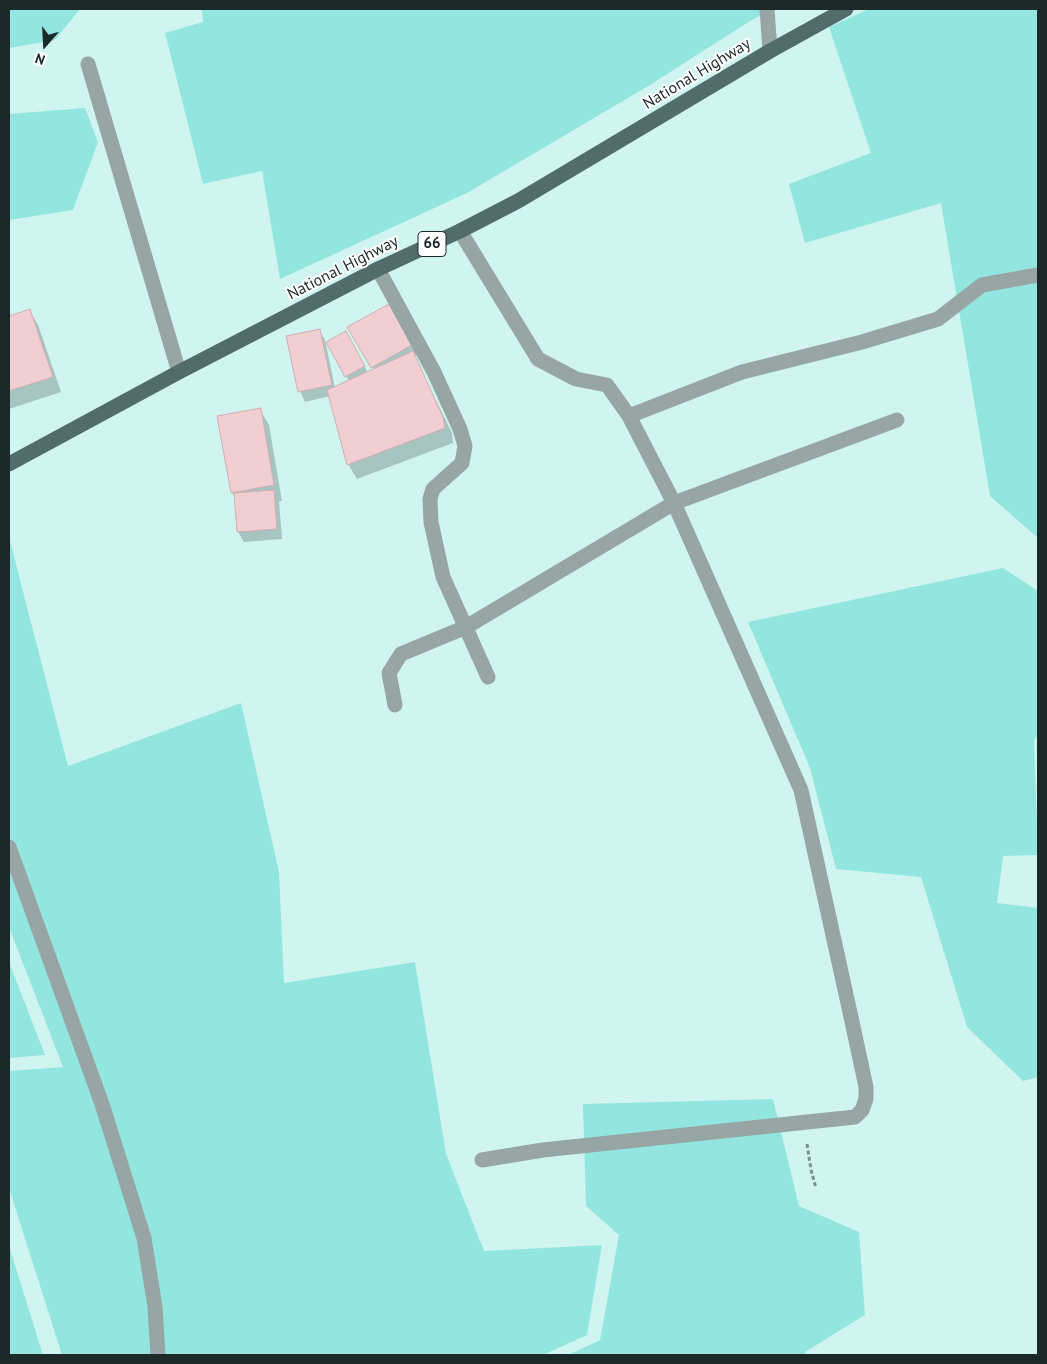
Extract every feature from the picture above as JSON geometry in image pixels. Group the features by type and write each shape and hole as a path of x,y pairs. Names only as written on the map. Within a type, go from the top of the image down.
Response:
{"main road":[{"name":"National Highway","path":"9,464 179,372 378,269 518,201 770,51 846,9"}],"street":[{"path":"767,9 770,51"},
{"path":"88,64 179,372"},
{"path":"460,230 538,360 576,379 607,385 629,416 674,503 801,790 866,1086 866,1099 862,1110 855,1117 543,1150 482,1160"},
{"path":"378,269 434,372 460,429 465,446 462,463 433,489 430,499 431,522 443,577 488,677"},
{"path":"629,416 742,372 862,342 938,320 982,286 1038,275"},
{"path":"395,705 389,673 400,654 466,627 674,503 897,420"},
{"path":"9,847 102,1104 144,1238 155,1307 158,1355"}],"path":[{"path":"802,1124 816,1188"}],"shaded area":[{"path":"9,9 80,9 55,40 9,48"},
{"path":"202,9 773,9 750,21 650,85 467,193 280,279 262,171 203,184 165,33 203,22"},
{"path":"869,9 1038,9 1038,538 990,496 941,203 805,243 789,184 871,153 829,27"},
{"path":"85,108 98,142 73,210 9,220 9,114"},
{"path":"9,537 68,766 241,703 279,872 284,983 415,962 446,1154 484,1251 602,1245 587,1335 543,1355 62,1355 9,1188 9,1071 63,1067 9,927"},
{"path":"1003,568 1038,591 1038,733 1034,741 1038,855 1003,856 997,903 1038,908 1038,1077 1023,1081 967,1027 921,877 836,869 810,768 748,622"},
{"path":"9,962 45,1055 9,1058"},
{"path":"773,1099 799,1206 859,1232 865,1315 805,1352 805,1355 568,1355 600,1340 619,1235 586,1206 583,1104"},
{"path":"9,1246 43,1355 9,1355"}],"building":[{"path":"389,304 412,345 371,368 347,327"},
{"path":"30,309 53,377 9,391 9,316"},
{"path":"320,329 332,385 298,392 286,336"},
{"path":"346,331 365,366 345,377 326,342"},
{"path":"413,351 443,417 445,428 347,465 327,390"},
{"path":"261,408 274,485 231,493 217,416"},
{"path":"274,490 277,529 237,532 234,493"}]}
